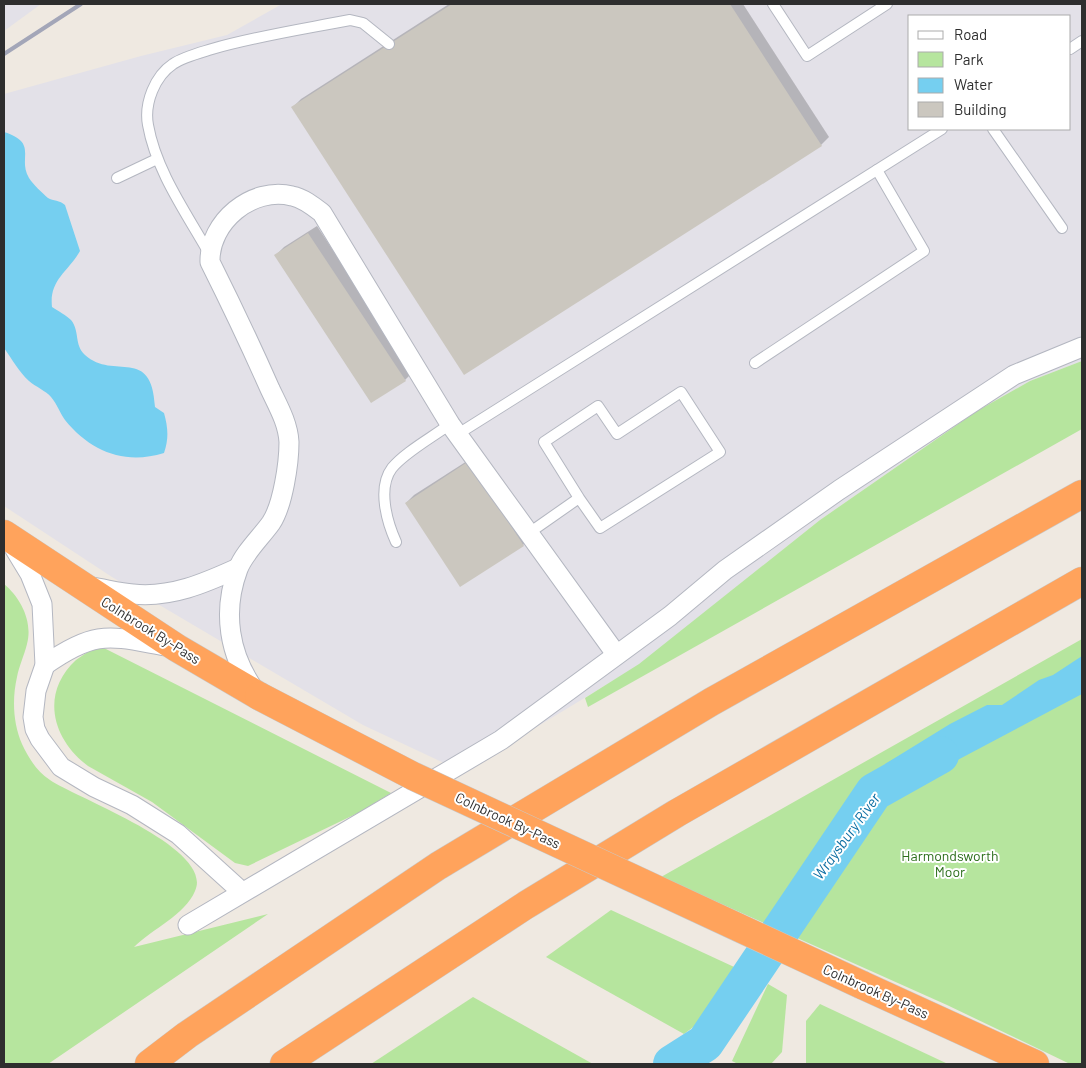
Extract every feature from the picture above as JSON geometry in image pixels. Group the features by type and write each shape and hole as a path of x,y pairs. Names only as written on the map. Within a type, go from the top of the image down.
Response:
{"highway":[{"path":"148,1064 187,1035 438,866 711,702 1082,494"},
{"name":"Colnbrook By-Pass","path":"5,535 177,648 258,696 412,776 1036,1064"},
{"path":"284,1064 526,905 677,813 1082,581"}],"street":[{"path":"258,696 237,661 230,635 232,594 238,568 273,520 285,478 289,439 282,416 210,262 210,256 219,228 236,209 272,195 293,196 308,202 322,213 454,429 616,654"},
{"path":"188,924 501,740 670,616 724,570 839,490 1014,375 1082,347"},
{"path":"5,535 30,574 39,595 45,665 36,691 35,729 61,767 86,783 132,805 178,834 242,892"},
{"path":"80,585 134,594 164,594 194,587 238,568"},
{"path":"45,665 79,644 92,638 105,636 177,648"}],"lane":[{"path":"773,4 807,56 887,4"},
{"path":"210,256 157,159 147,124 147,106 157,82 174,63 232,44 350,20 363,23 389,44"},
{"path":"1071,48 1082,41"},
{"path":"396,542 385,505 386,478 392,468 940,130"},
{"path":"994,130 1062,228"},
{"path":"117,178 157,159"},
{"path":"755,363 924,251 877,170"},
{"path":"681,392 720,452 600,528 579,498 544,442 598,406 617,434 681,392"},
{"path":"529,534 579,498"}],"shaded area":[{"path":"4,4 41,4 4,31"},
{"path":"282,4 1082,4 1082,361 1030,381 977,411 820,520 639,665 464,771 363,725 112,577 4,506 4,94 141,56 227,35"}],"green space":[{"path":"1082,361 1082,429 588,707 585,698 639,664 820,520 977,411 1030,381"},
{"path":"4,584 16,596 27,619 27,644 15,685 14,702 19,736 30,759 37,769 50,780 140,826 165,842 184,858 196,875 195,891 184,907 134,947 268,914 48,1064 4,1064"},
{"name":"Harmondsworth Moor","path":"1082,639 1082,1064 1070,1064 947,1005 661,877"},
{"path":"98,645 391,793 362,811 248,866 235,863 152,802 88,766 66,743 55,715 54,701 58,687 65,673 76,660"},
{"path":"611,910 745,972 733,997 684,1034 546,957"},
{"path":"768,984 787,995 782,1052 771,1064 738,1064 732,1061"},
{"path":"473,997 593,1064 371,1064"},
{"path":"820,1004 948,1064 806,1064 806,1021"}],"water":[{"path":"4,132 15,136 24,146 26,171 33,183 48,198 65,205 80,251 56,283 53,290 52,307 74,324 79,347 85,355 96,362 139,370 147,376 152,388 155,407 164,413 167,438 164,453 136,457 122,456 97,448 75,431 65,420 51,397 25,377 4,348"},
{"path":"1082,656 1082,694 901,790 885,764 950,724 987,705 1002,705 1039,680 1053,675"}],"building":[{"path":"452,4 730,4 822,146 464,375 291,107"},
{"path":"308,233 406,381 371,403 274,255"},
{"path":"469,461 524,546 460,587 405,503"}],"waterway":[{"name":"Wraysbury River","path":"672,1064 705,1043 874,792 940,755"}],"railway":[{"path":"4,54 81,4"}]}
